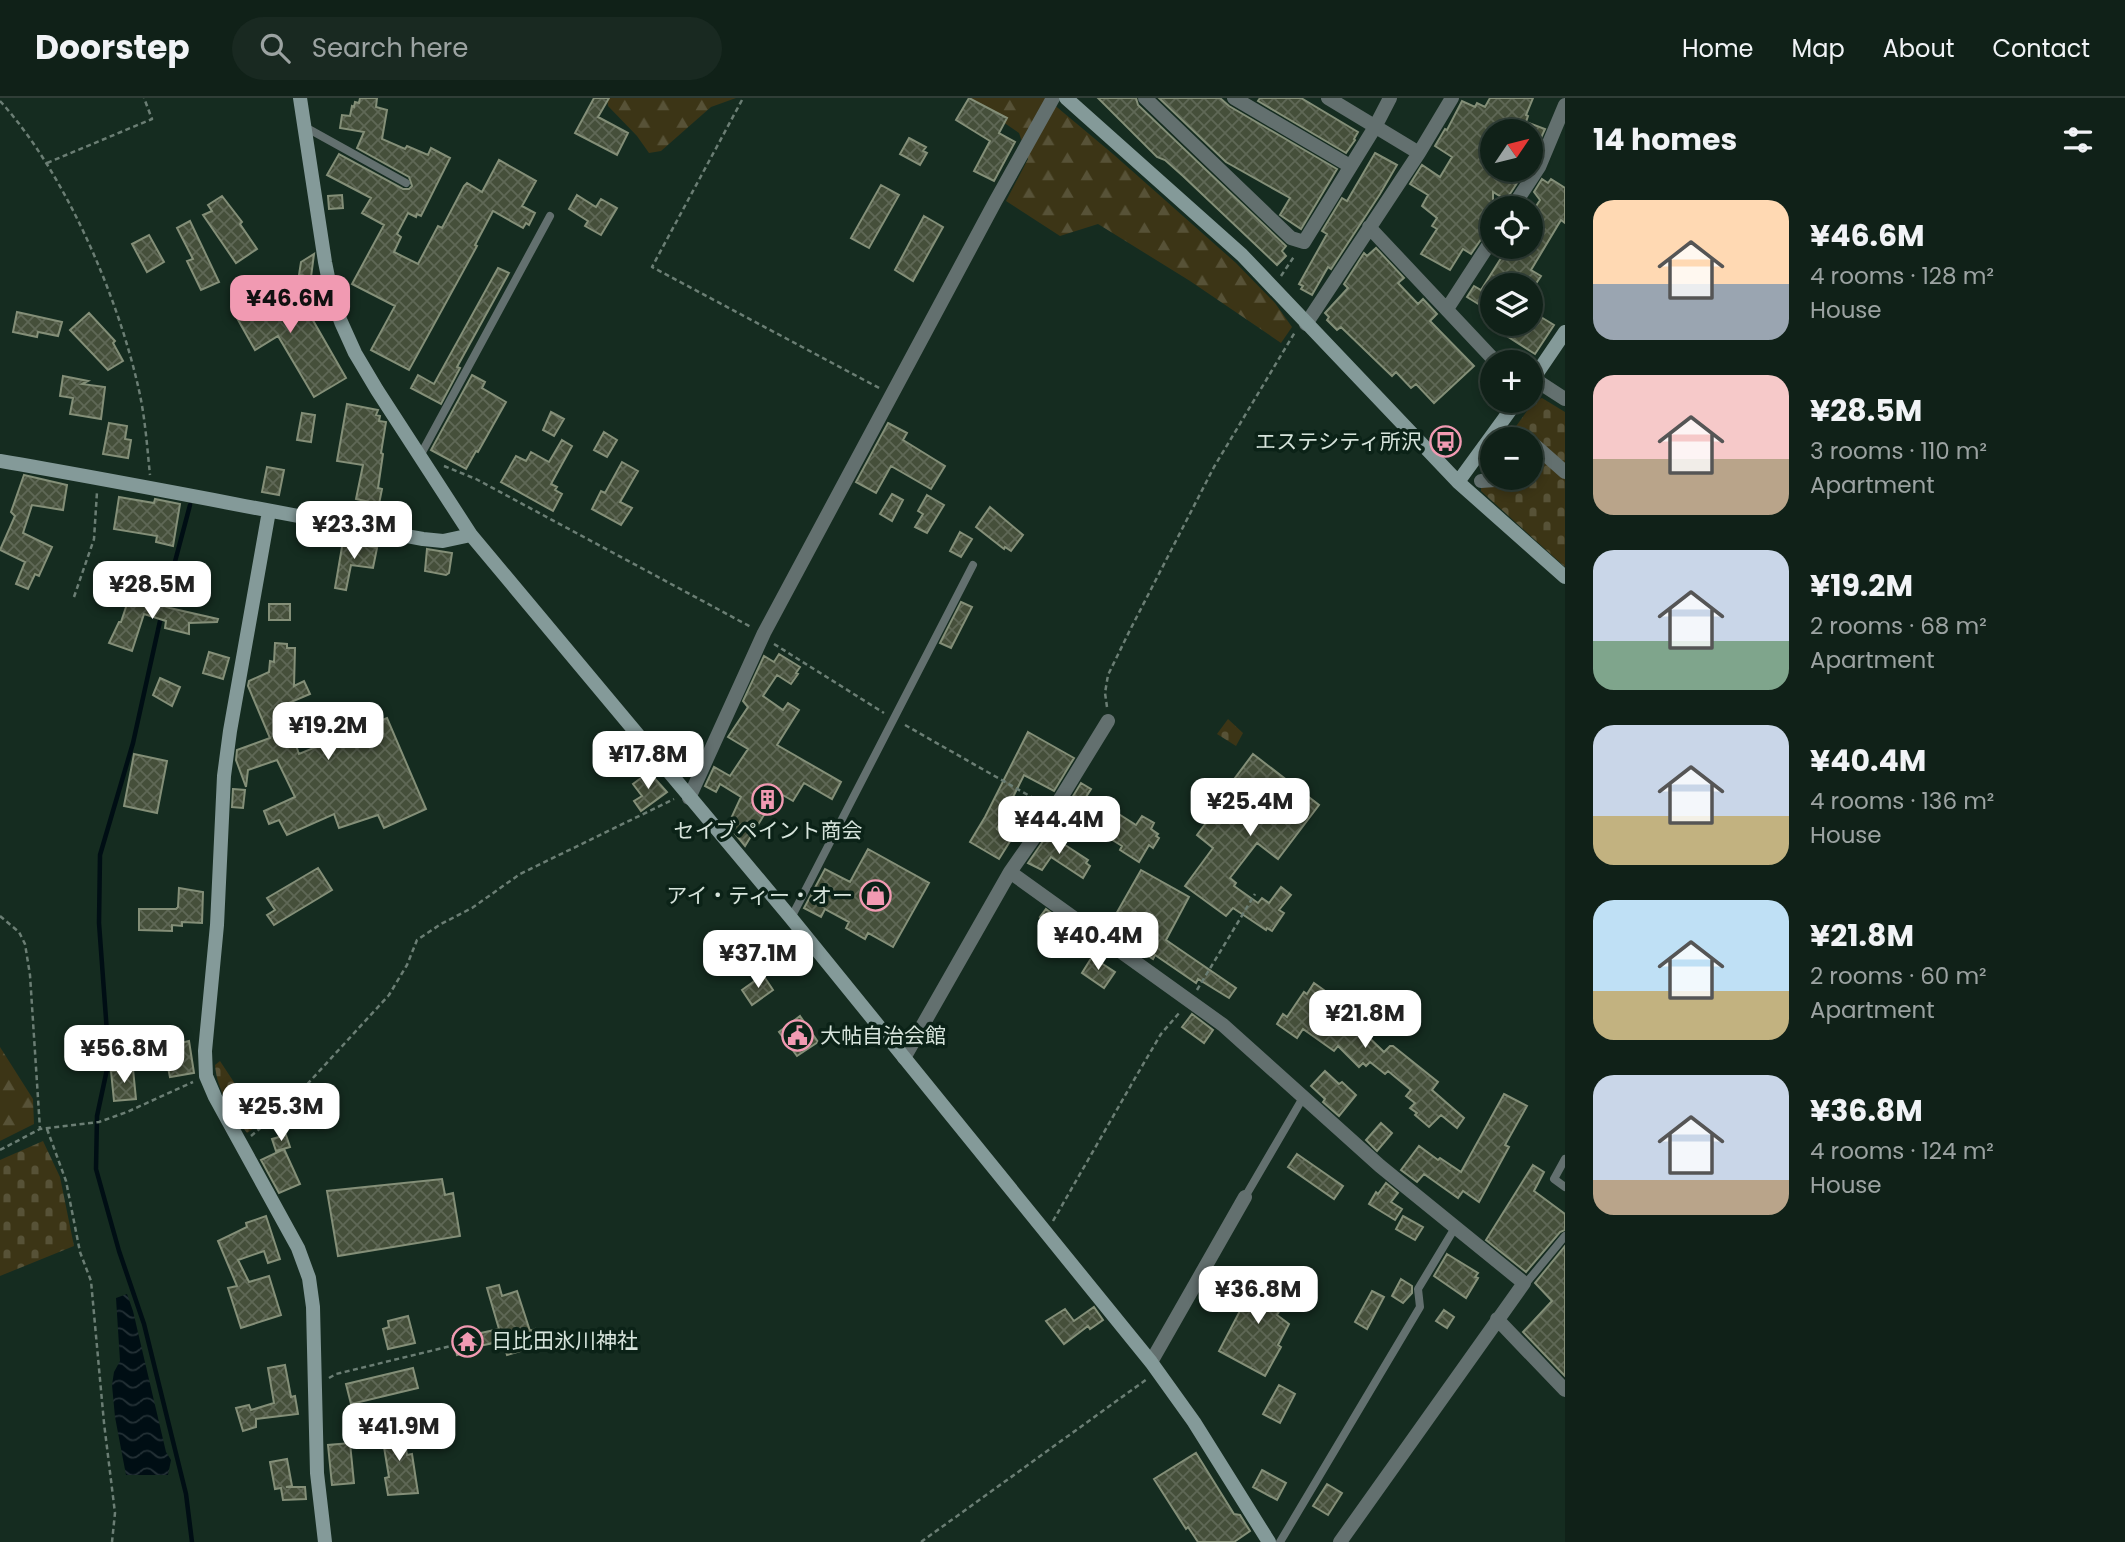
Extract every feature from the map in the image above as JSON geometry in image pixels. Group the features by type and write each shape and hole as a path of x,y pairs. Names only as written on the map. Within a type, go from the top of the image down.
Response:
{"street":[{"path":"300,98 325,262 332,297 341,322 355,353 471,535 791,918 1155,1367 1194,1422 1269,1542"},
{"path":"687,795 763,635 1053,98"},
{"path":"1066,98 1211,227 1272,286 1458,482 1565,577"},
{"path":"1145,98 1291,238 1304,242 1390,98"},
{"path":"1234,98 1350,166"},
{"path":"1328,98 1419,153"},
{"path":"1304,322 1419,153 1452,98"},
{"path":"1520,196 1539,167 1565,105"},
{"path":"1369,228 1485,350"},
{"path":"1447,309 1480,258"},
{"path":"1543,364 1565,332"},
{"path":"1543,386 1565,399"},
{"path":"1458,482 1508,413"},
{"path":"1543,453 1565,472"},
{"path":"0,461 152,486 270,512 443,541 471,535"},
{"path":"270,512 224,776 217,925 205,1076 298,1248 309,1278 313,1307 317,1473 325,1542"},
{"path":"904,1058 1010,872 1054,810 1108,721"},
{"path":"1010,872 1190,999 1242,1040 1380,1166 1524,1283 1340,1542"},
{"path":"1155,1367 1245,1197"},
{"path":"1497,1319 1565,1390"}],"lane":[{"path":"305,127 406,183"},
{"path":"419,456 550,216"},
{"path":"791,918 973,565"},
{"path":"1245,1197 1304,1096"},
{"path":"1565,1159 1554,1179 1565,1187"},
{"path":"1280,1542 1420,1307 1418,1289 1456,1226"},
{"path":"1524,1283 1565,1236"}],"path":[{"path":"46,163 152,119 144,98"},
{"path":"742,100 652,267 891,394"},
{"path":"0,101 11,112 46,163 101,269 125,337 138,387 152,486"},
{"path":"1272,286 1304,242"},
{"path":"1108,721 1110,715 1105,693 1108,675 1214,467 1304,322"},
{"path":"442,465 476,479 763,635 895,719 1054,810"},
{"path":"74,597 93,539 98,478"},
{"path":"240,1145 290,1103 389,995 407,965 417,940 441,923 493,894 520,874 687,795"},
{"path":"1046,1234 1161,1034 1202,984 1255,894"},
{"path":"0,916 19,932 25,944 30,975 40,1129"},
{"path":"0,1150 40,1129 99,1122 127,1112 205,1076"},
{"path":"47,1129 66,1181 80,1252 91,1281 115,1513 112,1542"},
{"path":"314,1387 336,1374 451,1346"},
{"path":"921,1542 1155,1367"}],"green space":[{"path":"607,98 736,98 711,107 661,151 649,153 637,136 608,106"},
{"path":"968,98 1046,98 1236,263 1275,303 1292,327 1281,343 1190,281 1098,224 1060,236 1006,201 1028,159 1019,133"},
{"path":"1543,399 1565,412 1565,567 1481,491 1543,490 1543,427 1516,427 1525,413 1543,413"},
{"path":"1228,719 1243,733 1236,746 1217,734"},
{"path":"0,1047 33,1099 34,1124 0,1141"},
{"path":"220,1061 261,1123 247,1133 219,1084 215,1065"},
{"path":"43,1141 60,1177 74,1246 0,1276 0,1160"}],"water":[{"path":"127,1294 166,1452 171,1460 168,1475 126,1475 112,1385 114,1372 120,1361 116,1298"}],"building":[{"path":"360,98 377,98 376,107 387,110 382,139 428,155 431,148 450,158 421,216 408,213 397,234 401,237 394,252 418,264 438,226 442,228 464,186 467,183 482,192 499,160 536,181 522,206 535,213 529,225 526,223 523,228 493,211 475,245 477,246 409,370 371,350 395,306 352,284 384,225 362,213 371,198 327,175 339,154 403,189 412,186 409,177 357,148 364,132 340,128 342,115 350,116 352,106 354,107 355,102 359,103"},
{"path":"594,98 609,98 598,117 628,133 617,155 575,133"},
{"path":"969,98 1007,118 999,133 1015,142 994,181 974,171 990,141 956,120"},
{"path":"1098,98 1136,98 1138,105 1286,246 1282,251 1286,256 1277,265 1183,176 1165,160 1157,157"},
{"path":"1159,98 1220,98 1229,106 1337,169 1301,229 1280,215 1290,198 1226,162"},
{"path":"1260,98 1301,98 1358,132 1355,140 1346,153 1258,101"},
{"path":"1490,98 1533,98 1527,119 1480,119 1480,182 1518,182 1509,196 1500,196 1493,192 1493,196 1480,196 1480,241 1471,254 1463,249 1450,270 1421,254 1437,229 1432,226 1437,218 1422,206 1428,195 1410,184 1422,165 1440,177 1452,157 1435,146 1462,101 1475,107 1477,103 1485,107"},
{"path":"909,138 926,147 923,151 927,153 920,165 900,154"},
{"path":"1375,153 1397,165 1312,295 1301,289 1303,286 1299,284 1327,234 1322,231 1342,198 1347,201"},
{"path":"1551,179 1565,188 1565,223 1561,220 1543,250 1543,196 1537,196 1534,192 1540,182 1544,180 1548,183"},
{"path":"881,185 899,195 869,248 851,238"},
{"path":"342,195 343,208 329,209 328,196"},
{"path":"577,195 596,207 601,199 617,208 601,235 585,226 588,221 569,209"},
{"path":"222,196 242,222 240,224 257,249 236,263 203,215 212,211 208,205"},
{"path":"924,216 943,227 913,281 895,270"},
{"path":"190,221 219,282 201,290 187,261 193,259 177,228"},
{"path":"149,235 164,262 147,272 132,244"},
{"path":"1376,248 1404,278 1398,283 1418,304 1423,299 1437,314 1430,321 1474,366 1434,403 1416,384 1411,388 1396,372 1392,376 1341,327 1337,330 1327,320 1329,317 1325,313 1348,288 1344,284 1364,253 1367,256"},
{"path":"314,254 311,277 299,275 301,262"},
{"path":"1500,259 1538,259 1531,270 1536,273 1492,273"},
{"path":"498,268 509,273 457,367 460,368 441,404 411,388 418,375 434,384"},
{"path":"279,283 303,303 346,378 314,397 278,336 255,350 232,309 238,305 235,300 251,291 254,297"},
{"path":"1474,286 1480,289 1480,305 1467,297"},
{"path":"17,312 62,322 58,336 38,332 37,337 13,332"},
{"path":"89,313 115,341 113,343 123,361 108,370 70,330"},
{"path":"1543,318 1554,325 1538,350 1529,350 1507,336 1543,336"},
{"path":"472,375 485,382 482,388 506,402 466,469 431,450"},
{"path":"63,376 88,381 82,384 105,387 101,419 70,414 73,398 60,396"},
{"path":"347,404 378,410 376,415 380,416 379,421 386,422 378,488 382,489 379,504 356,499 363,465 337,461"},
{"path":"551,412 564,419 554,436 543,430"},
{"path":"302,413 315,415 311,442 297,440"},
{"path":"109,423 127,426 125,439 131,440 128,458 103,454"},
{"path":"888,423 907,433 903,440 945,466 931,489 891,466 876,493 856,482"},
{"path":"604,432 617,440 607,457 594,450"},
{"path":"562,440 572,446 551,484 562,494 553,511 501,482 516,456 526,461 531,452 549,462"},
{"path":"622,462 638,471 620,502 632,508 621,525 592,509 601,491 605,493"},
{"path":"267,467 284,470 279,495 262,492"},
{"path":"24,475 67,485 63,510 32,505 23,533 52,547 39,576 35,574 28,589 16,584 25,562 0,550 15,516 11,512"},
{"path":"892,494 903,500 892,521 880,514"},
{"path":"927,495 944,505 927,533 915,527 923,514 918,511"},
{"path":"119,497 154,503 155,499 180,504 173,546 156,542 157,536 114,529"},
{"path":"990,507 1023,535 1011,551 1005,547 1004,549 976,527"},
{"path":"960,532 972,539 961,557 950,551"},
{"path":"343,541 377,548 373,568 351,565 346,590 335,588"},
{"path":"427,549 452,553 449,573 446,575 425,571"},
{"path":"130,595 218,619 217,622 189,623 189,634 165,628 166,621 144,614 132,651 109,643 121,622"},
{"path":"961,602 972,607 951,648 940,643"},
{"path":"269,604 290,604 290,620 269,620"},
{"path":"275,643 295,648 294,686 304,681 310,694 284,705 293,723 289,725 299,754 387,718 426,809 384,828 378,815 339,828 334,814 287,835 279,820 269,824 264,811 295,797 277,760 248,770 246,787 236,760 237,750 270,738 248,686 249,681 269,672 270,661 274,662"},
{"path":"209,652 229,658 223,679 203,673"},
{"path":"779,654 800,667 791,684 777,675 763,696 783,710 788,703 799,710 777,745 841,782 832,799 804,783 793,801 781,794 773,806 770,805 745,846 728,825 741,797 720,784 716,792 705,786 714,767 730,776 748,749 728,737 748,707 743,701 764,656 774,662"},
{"path":"160,678 180,687 172,706 153,695"},
{"path":"1028,732 1074,758 1054,791 1024,775 997,829 1012,838 999,859 970,842"},
{"path":"134,754 167,761 157,813 124,806"},
{"path":"1253,754 1319,805 1278,859 1257,843 1230,878 1236,883 1234,886 1258,903 1262,898 1269,903 1281,887 1291,895 1279,910 1284,913 1272,931 1267,928 1266,930 1233,908 1226,916 1185,886 1213,848 1197,835 1223,800 1220,798"},
{"path":"649,772 667,792 641,811 634,801 642,796 633,784"},
{"path":"1081,783 1091,789 1086,797 1115,815 1117,813 1136,825 1142,816 1154,823 1151,829 1159,838 1153,848 1149,845 1139,862 1120,850 1122,846 1077,821 1080,813 1067,806"},
{"path":"233,789 245,790 243,808 232,807"},
{"path":"1050,831 1061,837 1059,841 1088,860 1086,863 1090,866 1083,878 1051,857 1042,870 1028,863"},
{"name":"アイ・ティー・オー","path":"868,849 929,883 893,947 868,933 865,939 846,928 849,922 825,909 821,917 804,908 825,869 850,882"},
{"path":"318,868 332,890 274,925 267,915 275,910 267,898"},
{"path":"1141,870 1189,897 1166,940 1236,988 1229,998 1198,979 1196,983 1155,955 1153,959 1107,930"},
{"path":"179,888 203,892 202,923 182,922 182,926 172,925 172,931 139,930 139,909 176,909"},
{"path":"1046,909 1076,931 1072,938 1040,917"},
{"path":"1092,957 1115,972 1104,988 1082,973"},
{"path":"763,975 773,990 752,1005 742,990"},
{"path":"1314,983 1349,1008 1353,1003 1366,1013 1357,1026 1384,1052 1393,1046 1438,1082 1432,1090 1464,1118 1457,1128 1441,1115 1429,1127 1410,1108 1415,1103 1406,1096 1411,1090 1388,1071 1385,1074 1370,1062 1359,1067 1338,1046 1334,1051 1303,1029 1297,1038 1277,1024 1283,1014 1287,1017 1304,992 1307,994"},
{"path":"1192,1014 1213,1030 1204,1043 1182,1027"},
{"name":"大帖自治会館","path":"800,1016 818,1042 797,1056 779,1032"},
{"path":"189,1041 194,1073 170,1077 166,1058 143,1064 140,1053"},
{"path":"133,1069 136,1099 114,1101 111,1071"},
{"path":"1325,1071 1356,1095 1339,1116 1323,1102 1325,1099 1311,1086"},
{"path":"1504,1094 1527,1106 1505,1145 1509,1147 1479,1202 1463,1191 1458,1198 1424,1174 1417,1182 1401,1170 1419,1146 1461,1172"},
{"path":"1381,1123 1392,1133 1377,1151 1366,1140"},
{"path":"286,1135 290,1147 276,1151 272,1139"},
{"path":"284,1149 300,1184 279,1193 261,1160"},
{"path":"1297,1154 1343,1186 1334,1199 1288,1167"},
{"path":"1533,1165 1544,1172 1534,1191 1565,1214 1565,1230 1560,1232 1526,1272 1486,1240"},
{"path":"442,1179 445,1195 453,1193 460,1236 338,1256 327,1191"},
{"path":"1386,1183 1398,1193 1391,1202 1402,1209 1395,1220 1369,1204 1376,1192 1378,1194"},
{"path":"266,1216 280,1259 268,1263 264,1251 238,1260 249,1282 269,1276 281,1315 241,1328 228,1288 237,1286 218,1241 247,1227 246,1223"},
{"path":"1403,1216 1423,1227 1415,1240 1396,1229"},
{"path":"1565,1246 1565,1376 1523,1332 1552,1301 1535,1283"},
{"path":"1447,1254 1478,1273 1475,1277 1478,1278 1466,1298 1434,1276"},
{"path":"1264,1270 1288,1286 1276,1305 1281,1308 1277,1315 1289,1324 1278,1345 1281,1347 1265,1376 1219,1351"},
{"path":"1401,1279 1412,1286 1412,1293 1403,1303 1392,1296"},
{"path":"499,1285 502,1296 517,1291 530,1331 535,1329 539,1341 533,1343 534,1347 507,1355 503,1341 470,1348 471,1351 457,1355 453,1336 466,1333 467,1336 499,1329 487,1288"},
{"path":"1372,1291 1384,1297 1367,1329 1355,1322"},
{"path":"1094,1307 1103,1320 1090,1329 1088,1326 1064,1344 1046,1321 1065,1309 1074,1321"},
{"path":"1444,1310 1454,1317 1447,1328 1436,1321"},
{"path":"408,1316 415,1343 388,1349 383,1329 389,1327 388,1321"},
{"path":"285,1365 291,1397 295,1396 298,1414 256,1419 256,1427 243,1431 236,1408 249,1405 251,1410 274,1403 268,1368"},
{"path":"413,1368 418,1388 351,1404 346,1384"},
{"path":"1279,1385 1295,1394 1280,1423 1263,1414"},
{"path":"402,1425 407,1455 412,1454 418,1493 388,1495 385,1478 389,1477 381,1429"},
{"path":"350,1443 354,1483 332,1485 328,1445"},
{"path":"1196,1453 1234,1514 1240,1515 1250,1531 1234,1542 1198,1542 1188,1527 1186,1529 1154,1479"},
{"path":"287,1459 292,1486 286,1487 305,1487 306,1499 283,1500 281,1488 275,1489 270,1462"},
{"path":"1262,1470 1286,1483 1277,1500 1253,1487"},
{"path":"1327,1484 1342,1493 1328,1515 1313,1506"}],"waterway":[{"path":"190,505 164,603 133,743 100,855 99,923 109,1060 97,1116 96,1169 119,1251 144,1324 186,1494 192,1542"}],"place":[{"name":"エステシティ所沢","path":"1445,442"},
{"name":"セイブペイント商会","path":"768,799"},
{"name":"アイ・ティー・オー","path":"876,896"},
{"name":"大帖自治会館","path":"797,1036"},
{"name":"日比田氷川神社","path":"468,1341"}]}
